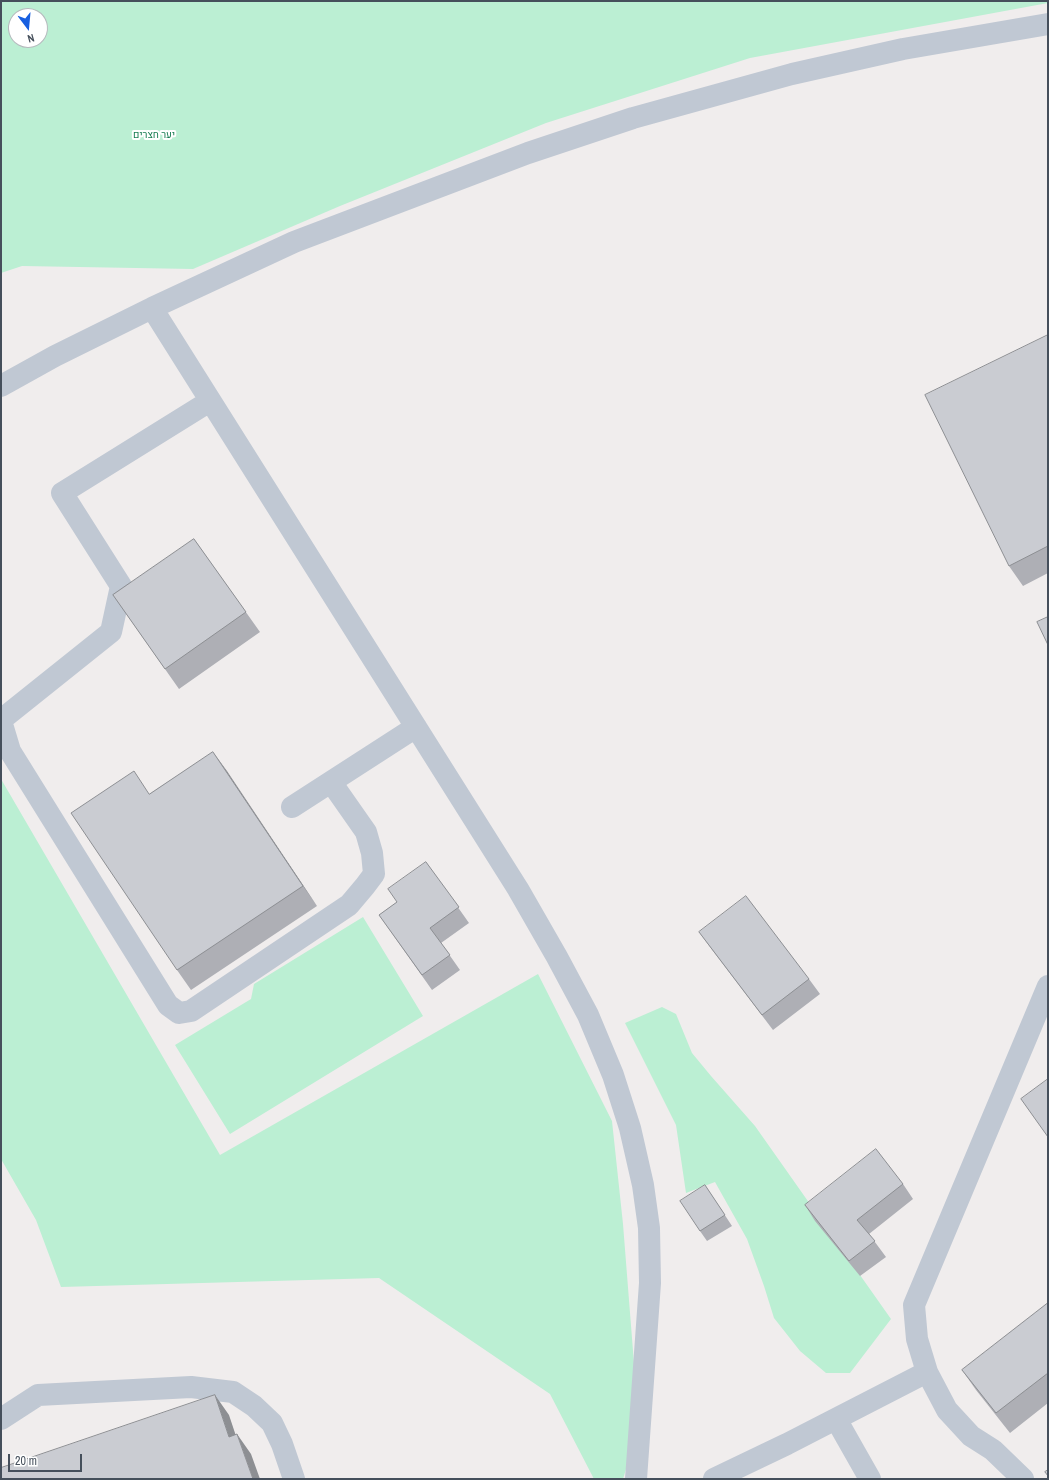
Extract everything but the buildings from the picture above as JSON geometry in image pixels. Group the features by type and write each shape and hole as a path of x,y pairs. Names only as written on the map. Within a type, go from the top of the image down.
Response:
{"street":[{"path":"1,386 56,356 152,308 294,242 528,153 633,118 799,73 903,49 1048,24"},
{"path":"152,308 518,889 588,1015 613,1075 630,1128 643,1185 649,1228 650,1283 636,1479"},
{"path":"210,401 62,493 121,586 111,632 1,721 10,751 168,1005 180,1013 190,1011 349,905 374,874 372,853 366,832 331,782"},
{"path":"292,807 416,727"},
{"path":"1023,1479 993,1450 971,1436 947,1410 927,1372 917,1339 914,1305 1048,986"},
{"path":"714,1479 927,1372"},
{"path":"1,1419 38,1395 191,1387 234,1392 254,1406 272,1423 282,1444 294,1479"},
{"path":"836,1419 870,1479"}],"green space":[{"name":"יער חצרים","path":"1,1 1048,1 1048,3 750,58 546,123 340,206 193,269 22,266 1,273"},
{"path":"1,779 220,1155 538,974 612,1121 623,1224 639,1427 623,1479 594,1479 550,1394 379,1278 61,1287 36,1220 1,1159"},
{"path":"363,917 423,1016 230,1134 175,1045 251,999 254,984"},
{"path":"662,1007 676,1014 692,1053 755,1126 891,1319 850,1373 826,1373 800,1351 774,1318 747,1239 715,1182 686,1193 676,1125 625,1023"}]}
